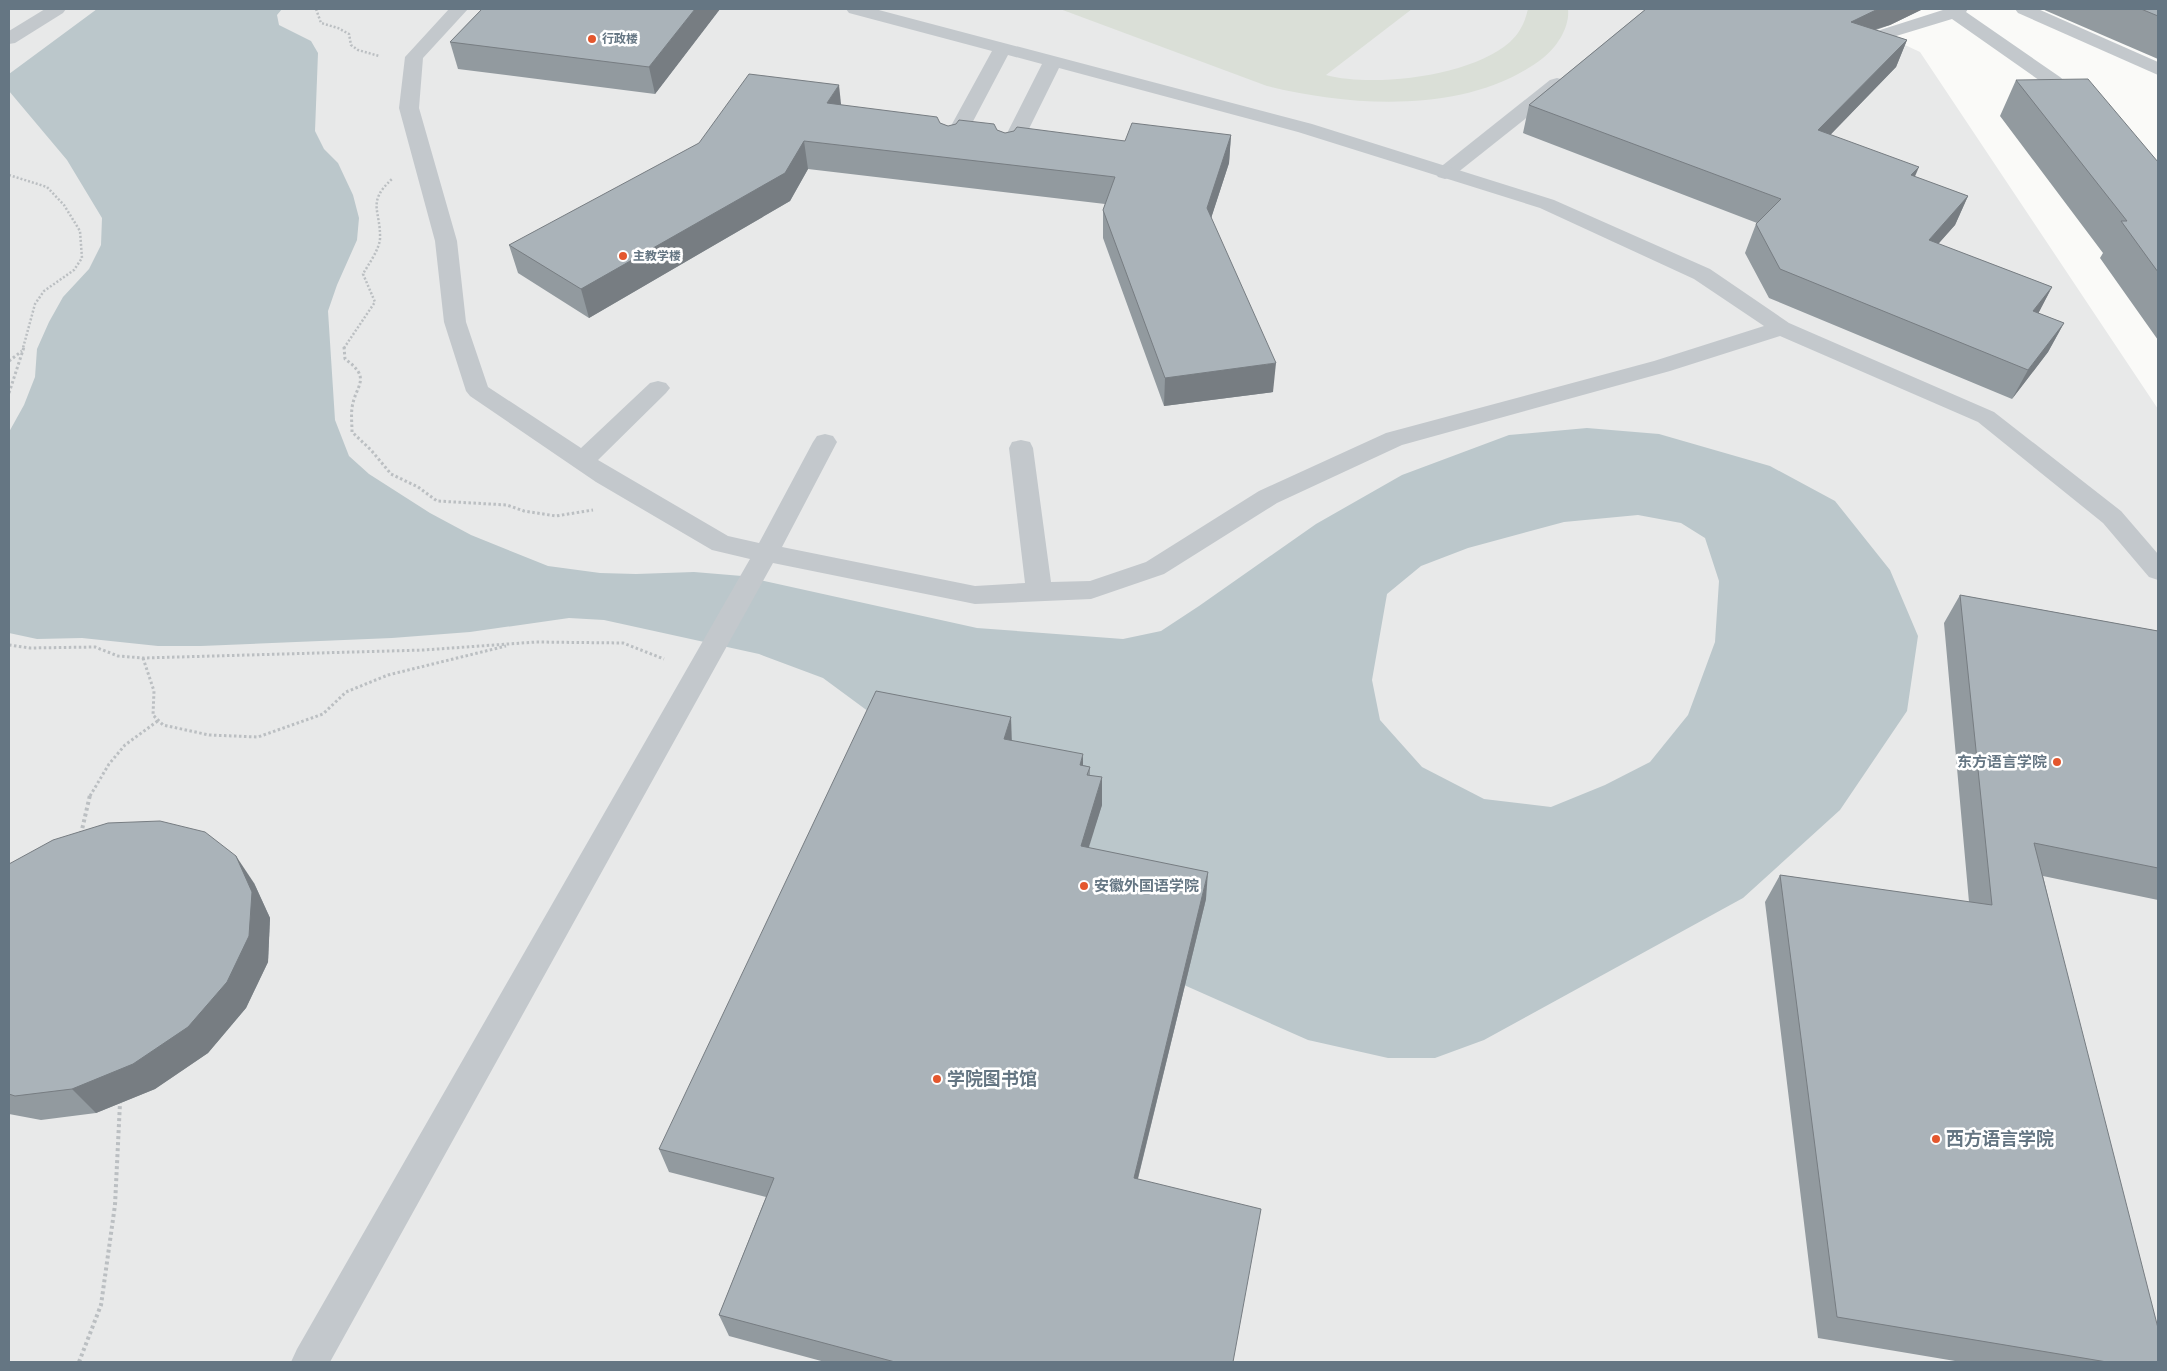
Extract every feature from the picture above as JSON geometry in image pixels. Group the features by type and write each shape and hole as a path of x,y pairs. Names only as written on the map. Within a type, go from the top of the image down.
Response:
{"street":[{"path":"9,39 57,9"},
{"path":"459,9 414,57 409,108 446,241 455,322 478,391 635,494 721,544 762,560 975,595 1091,590 1155,568 1268,496 1394,440 1662,366 1781,328"},
{"path":"855,9 1305,128 1547,204 1702,274 1781,328 1986,417 2112,517 2158,571"},
{"path":"2024,9 2158,69"},
{"path":"1883,34 1956,10 2053,81 2091,113"},
{"path":"950,146 1003,47"},
{"path":"1007,154 1053,61"},
{"path":"1445,172 1574,71"},
{"path":"582,461 658,388"},
{"path":"310,1362 697,672 762,560 825,442"},
{"path":"1021,448 1040,592"}],"path":[{"path":"316,9 321,23 338,28 349,34 352,45 358,50 414,63"},
{"path":"423,159 401,170 379,191 376,209 380,241 363,274 370,286 375,302 344,347 344,358 356,367 361,384 352,406 352,432 371,450 391,474 418,487 437,501 506,505 524,511 556,516 588,512 635,494"},
{"path":"9,176 47,186 64,205 80,231 82,258 74,270 44,291 36,304 9,392"},
{"path":"9,361 23,350"},
{"path":"9,645 30,648 95,647 118,656 143,658 424,650 536,642 622,643 697,672"},
{"path":"143,658 154,691 153,715 163,725 209,735 258,737 323,714 346,692 388,674 516,643"},
{"path":"80,839 91,791 109,764 125,745 159,720"},
{"path":"79,1362 102,1305 115,1205 120,1103"}],"shaded area":[{"name":"安徽外国语学院","path":"9,9 1828,9 1920,52 2158,409 2158,1362 9,1362"},
{"path":"97,9 282,9 277,15 279,25 311,41 318,53 315,131 324,149 338,163 353,195 359,218 357,240 328,311 335,420 349,456 369,474 430,513 471,535 548,566 600,573 694,572 742,576 977,628 1123,639 1161,631 1316,524 1402,475 1509,435 1587,428 1659,434 1770,466 1835,501 1890,570 1918,636 1907,711 1840,810 1743,898 1484,1040 1435,1058 1388,1058 1308,1040 1184,985 1081,873 1101,805 880,720 823,678 759,654 604,620 569,618 470,632 392,638 201,646 158,646 82,638 37,639 9,633 9,432 24,405 35,377 37,349 49,322 63,297 89,269 101,245 102,218 67,160 9,91 9,74","holes":["1638,515 1681,523 1705,538 1719,581 1715,642 1688,715 1650,762 1605,785 1551,807 1484,799 1422,767 1380,720 1372,680 1387,594 1421,566 1468,548 1564,522"]},
{"path":"1060,9 1412,9 1326,75 1346,79 1370,80 1422,76 1448,71 1493,54 1517,35 1528,9 1568,9 1568,16 1565,30 1553,48 1543,58 1513,76 1481,89 1446,97 1409,101 1372,101 1300,93 1267,86"}],"building":[{"path":"482,9 695,9 649,67 450,42"},
{"path":"1646,9 1878,9 1851,22 1907,40 1818,130 1919,167 1911,175 1968,196 1929,240 2052,287 2033,311 2064,323 2028,370 1780,269 1756,224 1781,199 1529,105"},
{"path":"2141,9 2158,9 2158,16"},
{"name":"主教学楼","path":"749,74 839,85 827,103 937,117 940,123 948,126 956,124 959,120 994,124 997,130 1005,133 1014,131 1017,127 1125,141 1132,123 1231,135 1207,208 1276,363 1165,378 1103,210 1115,177 804,141 785,173 581,289 509,245 699,143"},
{"path":"2088,79 2158,162 2158,272 2121,221 2127,221 2016,80"},
{"name":"西方语言学院","path":"1960,595 2158,631 2158,868 2034,843 2158,1328 2158,1362 2107,1362 1837,1317 1780,875 1992,905"},
{"name":"学院图书馆","path":"876,691 1011,717 1004,739 1083,754 1080,765 1090,767 1087,775 1102,777 1081,846 1208,872 1134,1178 1261,1209 1233,1362 895,1362 719,1315 774,1178 659,1149"},
{"path":"160,821 205,832 236,856 252,892 249,936 227,982 188,1027 133,1064 72,1089 15,1096 9,1094 9,864 53,840 108,823"}],"place":[{"name":"行政楼","path":"592,39"},
{"name":"主教学楼","path":"623,256"},
{"name":"东方语言学院","path":"2057,762"},
{"name":"安徽外国语学院","path":"1084,886"},
{"name":"学院图书馆","path":"937,1079"},
{"name":"西方语言学院","path":"1936,1139"}]}
